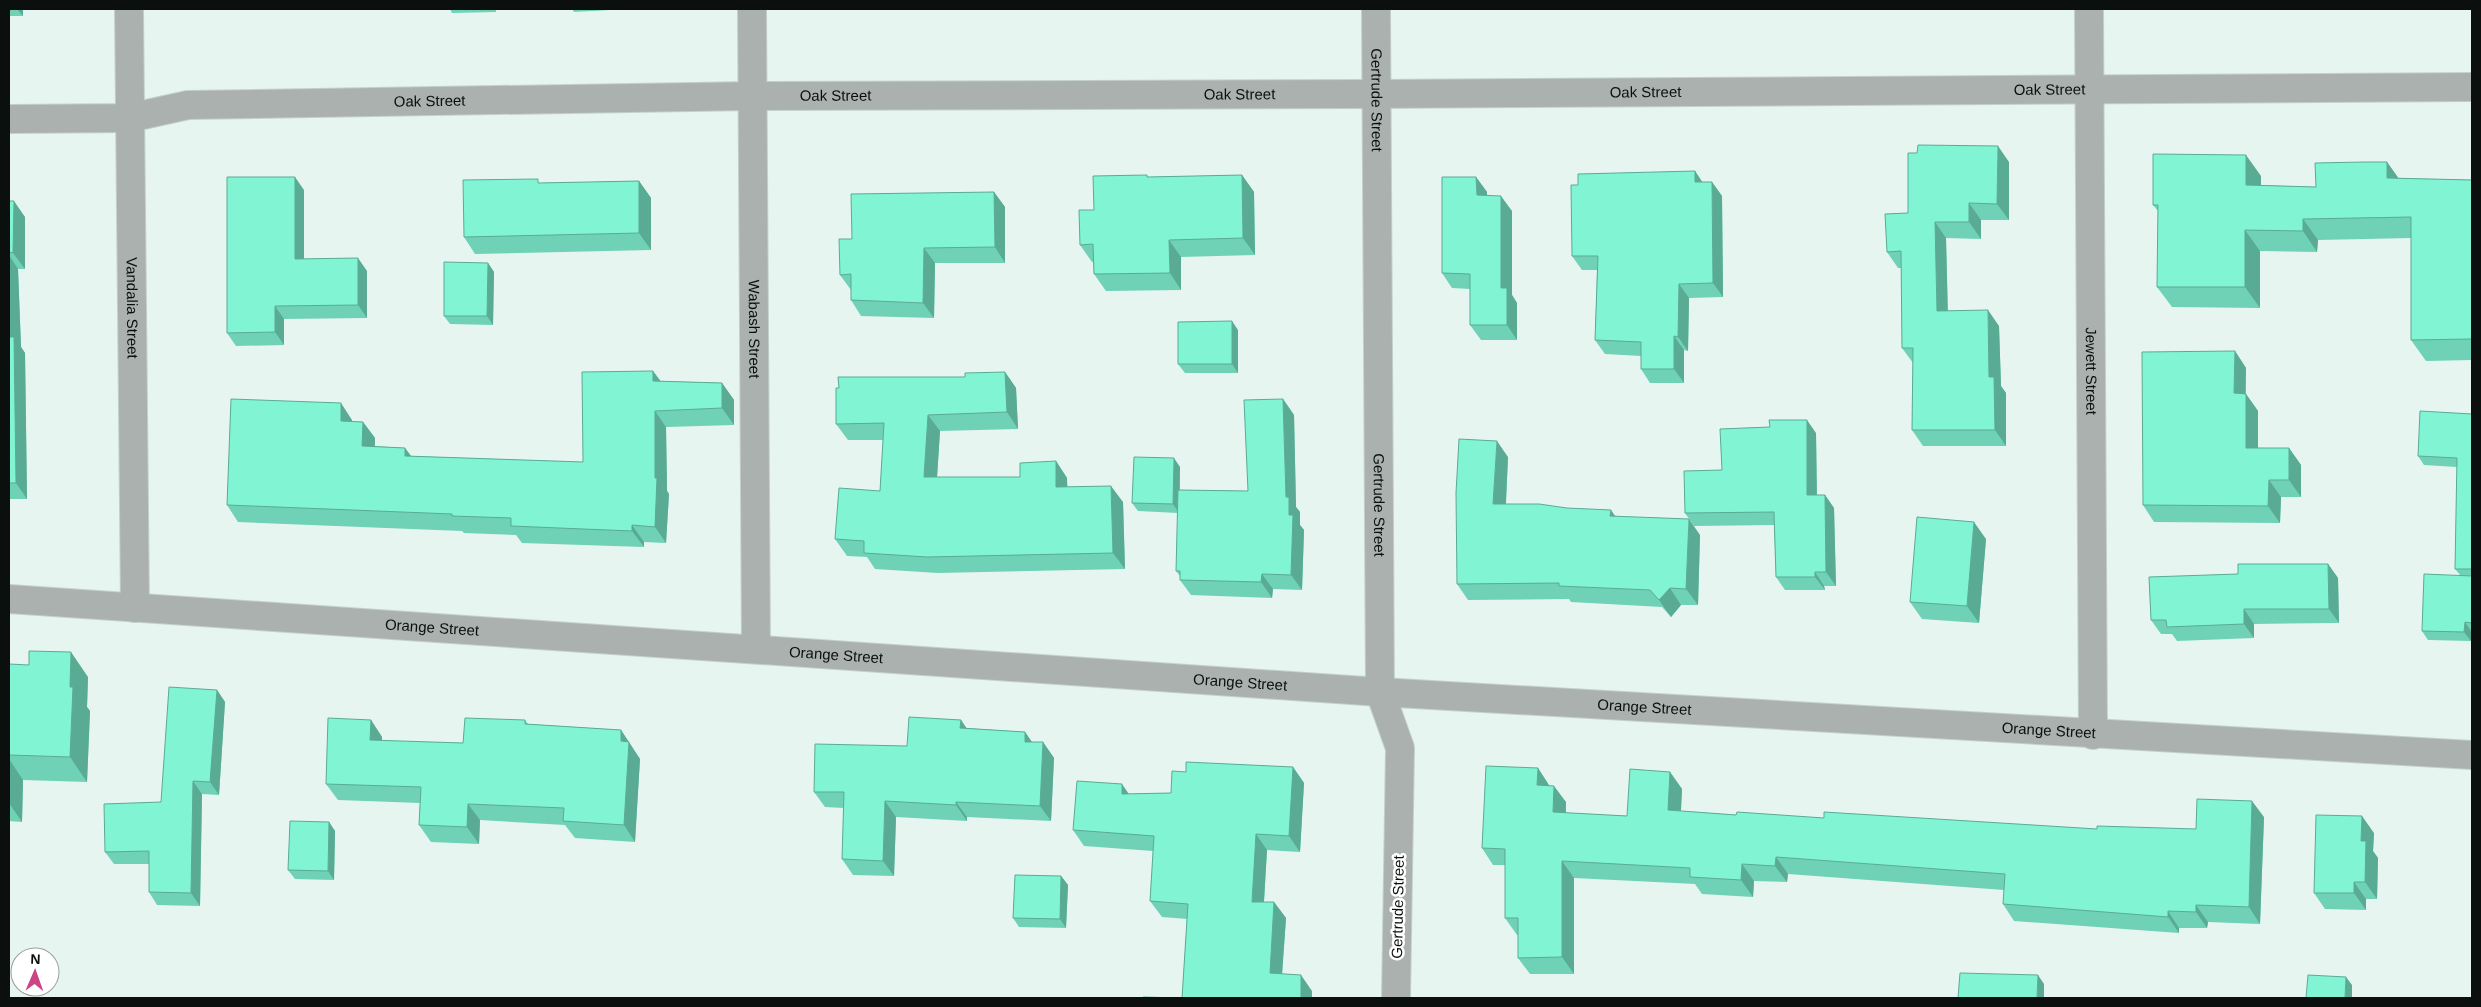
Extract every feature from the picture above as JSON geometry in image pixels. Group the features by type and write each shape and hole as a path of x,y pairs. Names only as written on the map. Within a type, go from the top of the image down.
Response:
{"street":[{"name":"Vandalia Street","path":"128,9 135,608"},
{"name":"Wabash Street","path":"752,9 756,649"},
{"name":"Gertrude Street","path":"1376,9 1380,692 1400,748 1396,998"},
{"name":"Jewett Street","path":"2089,9 2093,735"},
{"name":"Oak Street","path":"9,119 129,118 188,105 752,96 2472,87"},
{"name":"Orange Street","path":"9,600 1380,692 2472,756"}],"building":[{"path":"1918,145 1998,146 1997,204 1969,203 1969,222 1935,222 1937,311 1988,310 1989,377 1994,377 1995,430 1912,430 1913,348 1902,348 1901,251 1887,252 1885,214 1908,213 1908,153 1917,153"},
{"path":"2153,154 2246,155 2246,185 2316,187 2315,163 2387,162 2387,178 2472,180 2472,339 2411,340 2411,217 2303,219 2303,231 2245,230 2245,287 2157,287 2158,205 2153,205"},
{"path":"1695,171 1695,182 1712,182 1713,283 1679,284 1678,337 1674,336 1674,369 1641,369 1641,342 1595,340 1598,256 1572,256 1571,185 1578,185 1578,174"},
{"path":"1147,175 1147,177 1242,175 1243,238 1169,240 1170,273 1094,274 1093,244 1080,245 1079,210 1094,210 1093,176"},
{"path":"227,177 295,177 295,259 358,258 358,305 275,306 275,332 227,333"},
{"path":"1442,177 1476,177 1477,195 1501,196 1501,288 1507,288 1507,325 1470,325 1470,274 1442,273"},
{"path":"538,179 538,183 639,181 639,233 464,237 463,180"},
{"path":"994,192 995,247 924,248 923,303 851,300 851,274 840,275 839,239 852,239 851,194"},
{"path":"9,201 14,201 13,253 9,252"},
{"path":"444,262 488,263 487,316 444,316"},
{"path":"9,306 10,337 14,337 16,483 9,483"},
{"path":"1232,321 1232,364 1178,364 1178,322"},
{"path":"2235,351 2234,393 2246,394 2246,448 2289,448 2289,480 2269,480 2268,506 2143,505 2142,352"},
{"path":"653,371 653,381 722,383 722,408 655,411 655,478 657,478 655,527 632,525 632,531 511,526 511,518 227,505 231,399 341,403 341,421 363,422 362,446 405,448 405,456 583,462 582,372"},
{"path":"1005,372 1007,412 928,415 924,477 1020,477 1020,463 1056,461 1056,487 1111,486 1113,553 927,557 864,553 864,541 835,539 839,488 880,491 884,423 836,424 836,388 839,388 838,377 965,377 965,373"},
{"path":"1283,399 1286,497 1289,497 1289,515 1293,515 1291,575 1262,574 1261,582 1180,580 1180,571 1176,571 1178,490 1248,491 1244,400"},
{"path":"2420,411 2472,414 2472,569 2455,569 2457,458 2418,456"},
{"path":"1769,420 1807,420 1807,495 1825,495 1826,572 1815,572 1815,577 1776,577 1774,512 1685,513 1684,471 1722,470 1720,429 1770,427"},
{"path":"1459,439 1497,441 1493,504 1539,504 1567,508 1611,510 1610,516 1689,519 1686,589 1670,588 1659,600 1650,590 1559,586 1559,583 1457,584 1456,493"},
{"path":"1134,457 1174,458 1173,504 1132,503"},
{"path":"1917,517 1974,522 1967,606 1910,602"},
{"path":"2238,564 2328,564 2329,609 2244,609 2244,624 2167,627 2166,620 2151,620 2149,577 2238,574"},
{"path":"2424,574 2472,576 2472,623 2465,622 2464,632 2422,631"},
{"path":"29,651 71,652 70,687 73,687 70,757 9,755 9,664 29,665"},
{"path":"169,687 217,690 210,782 193,781 191,893 149,892 149,851 105,852 104,804 161,802"},
{"path":"909,717 961,720 960,728 1025,732 1025,742 1043,742 1040,806 956,802 956,805 885,801 883,861 842,859 844,792 814,792 815,744 907,746"},
{"path":"328,718 371,720 370,740 463,743 465,718 525,720 525,724 621,730 621,741 629,742 624,825 563,821 564,808 468,804 467,827 419,825 421,787 326,784"},
{"path":"1186,762 1293,767 1289,836 1256,834 1252,902 1274,902 1270,973 1301,975 1301,998 1182,998 1188,904 1150,901 1154,836 1073,830 1077,781 1122,784 1122,794 1171,793 1172,771 1186,772"},
{"path":"1486,766 1538,768 1537,785 1554,786 1553,812 1627,816 1630,769 1670,772 1668,810 1736,815 1737,812 1824,818 1824,812 2097,829 2097,826 2196,829 2197,799 2252,801 2249,907 2196,905 2196,912 2168,911 2168,917 2003,904 2005,874 1776,857 1775,866 1742,864 1741,880 1690,877 1690,868 1562,861 1562,957 1518,958 1518,918 1505,918 1505,849 1482,848"},
{"path":"2316,815 2362,816 2361,841 2366,841 2365,882 2354,882 2354,893 2314,893"},
{"path":"290,821 329,822 328,871 288,870"},
{"path":"1015,875 1061,876 1060,919 1013,918"},
{"path":"1960,973 2038,975 2037,998 1958,998"},
{"path":"2308,975 2346,977 2345,998 2306,998"},
{"path":"1143,997 1182,998 1142,998"}]}
